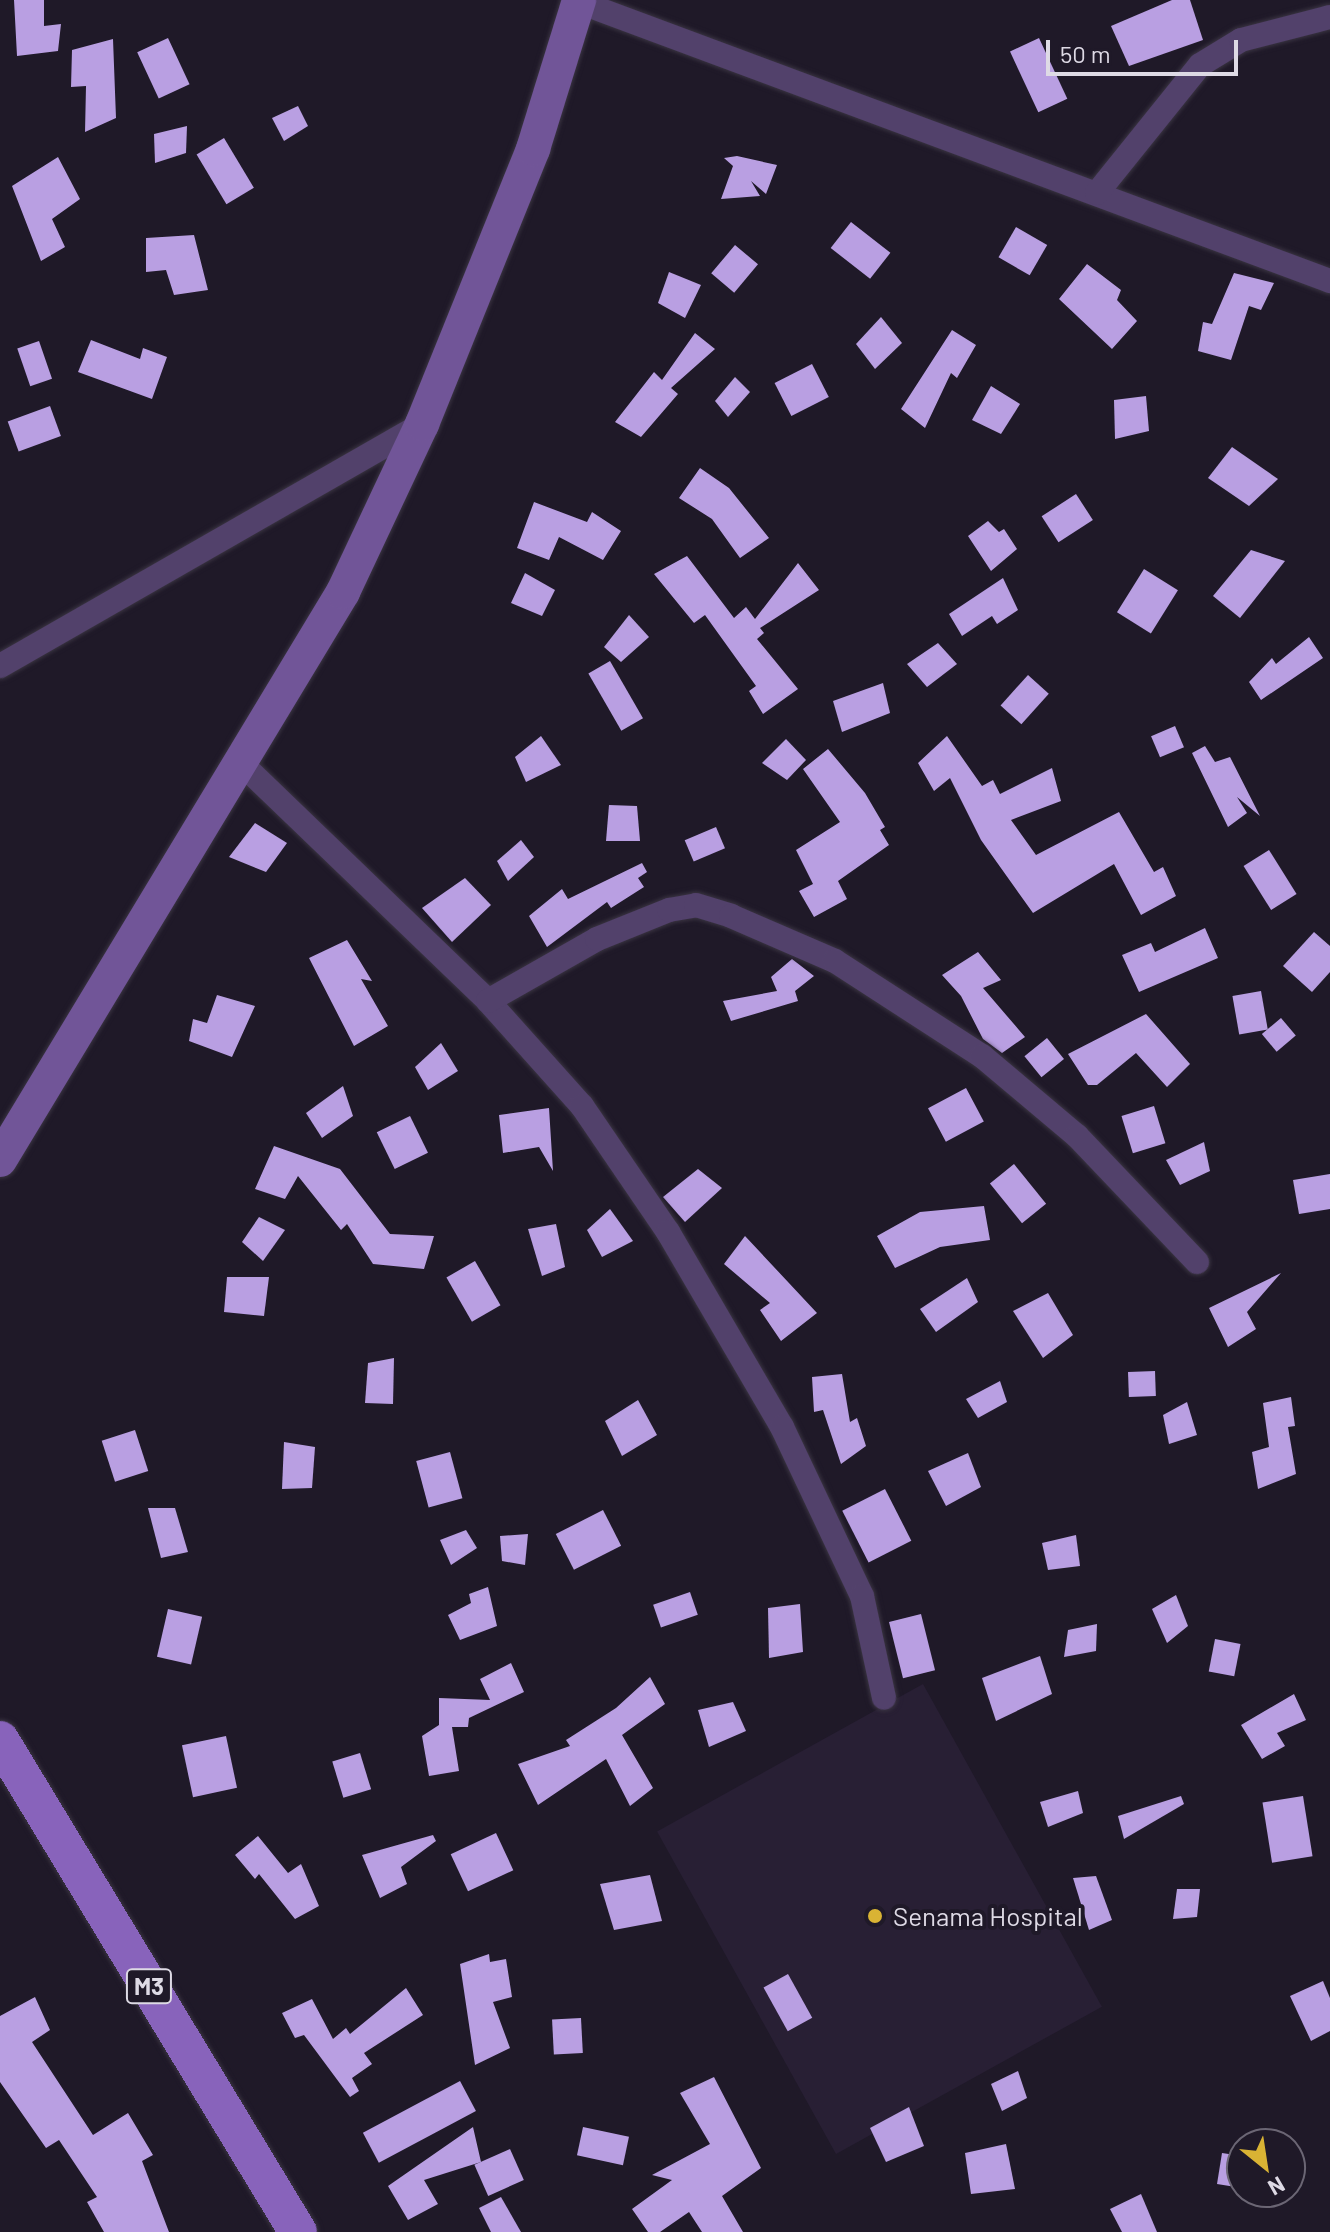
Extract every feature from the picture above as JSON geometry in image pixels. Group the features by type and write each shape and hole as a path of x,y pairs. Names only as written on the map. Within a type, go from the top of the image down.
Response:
{"main road":[{"name":"M3","path":"0,1740 298,2232"}],"street":[{"path":"0,1160 317,643 422,424 533,149 577,1 1330,281"},
{"path":"1097,193 1200,65 1241,40 1330,17"},
{"path":"0,666 422,424"},
{"path":"242,764 488,1001 582,1106 668,1232 782,1427 862,1596 884,1698"},
{"path":"488,1001 597,939 669,910 696,905 731,916 835,961 982,1056 1077,1136 1197,1262"}],"shaded area":[{"name":"Senama Hospital","path":"923,1684 1102,2007 836,2154 657,1831"}],"building":[{"path":"14,0 44,0 44,26 61,24 58,51 17,56"},
{"path":"1172,0 1190,0 1203,40 1129,66 1111,26"},
{"path":"168,38 190,84 159,99 137,52"},
{"path":"1039,38 1067,99 1038,112 1010,52"},
{"path":"113,39 116,118 85,132 86,86 71,87 72,50"},
{"path":"298,106 308,126 284,141 272,118"},
{"path":"187,126 186,153 155,163 154,134"},
{"path":"224,138 254,188 226,204 197,154"},
{"path":"737,156 777,165 766,194 751,181 760,196 721,199 733,166 724,158"},
{"path":"58,157 80,199 52,219 65,247 41,261 12,186"},
{"path":"851,222 890,253 870,279 831,248"},
{"path":"1016,227 1047,245 1030,275 998,257"},
{"path":"194,235 208,290 174,295 166,270 146,272 146,238"},
{"path":"735,245 758,264 734,293 711,273"},
{"path":"1087,264 1121,290 1117,300 1137,321 1112,349 1059,299"},
{"path":"669,272 701,285 685,318 658,303"},
{"path":"1234,273 1274,283 1261,310 1249,306 1231,360 1198,351 1203,322 1212,324"},
{"path":"881,317 902,343 875,369 856,344"},
{"path":"952,330 976,345 957,378 951,373 925,428 901,409"},
{"path":"695,333 715,349 671,388 678,394 641,437 615,422 654,372 662,380"},
{"path":"91,340 140,359 143,348 167,357 152,399 78,372"},
{"path":"39,341 52,379 30,386 17,348"},
{"path":"812,364 829,397 791,416 775,383"},
{"path":"735,377 750,392 728,417 715,401"},
{"path":"991,386 1020,404 1001,434 972,420"},
{"path":"1146,396 1149,431 1115,439 1114,400"},
{"path":"50,406 61,436 19,451 8,421"},
{"path":"1232,447 1278,479 1249,506 1208,478"},
{"path":"700,468 729,488 769,538 740,558 712,519 679,498"},
{"path":"1076,494 1093,520 1058,542 1042,516"},
{"path":"534,502 587,522 592,512 621,531 603,560 559,537 549,560 517,548"},
{"path":"988,521 999,532 1004,529 1017,549 991,571 968,536"},
{"path":"1251,550 1285,561 1240,618 1213,596"},
{"path":"687,556 734,618 746,607 755,619 798,563 819,590 760,628 764,633 757,639 798,689 763,714 749,691 756,686 705,615 694,623 654,574"},
{"path":"1144,569 1178,590 1151,633 1117,612"},
{"path":"525,573 555,590 542,616 511,603"},
{"path":"1003,578 1018,610 997,624 992,616 962,636 949,614"},
{"path":"629,615 649,637 621,662 604,647"},
{"path":"1309,637 1323,658 1261,700 1249,682 1272,658 1276,664"},
{"path":"938,643 957,664 927,687 907,664"},
{"path":"610,661 643,718 621,731 588,674"},
{"path":"1028,675 1049,694 1021,724 1001,705"},
{"path":"883,683 890,713 842,732 833,701"},
{"path":"1175,726 1184,747 1160,757 1151,736"},
{"path":"541,736 561,765 526,782 515,757"},
{"path":"947,736 982,786 993,780 1000,794 1052,768 1061,801 1011,820 1036,855 1119,812 1154,872 1163,867 1176,896 1141,915 1114,864 1033,913 981,840 950,778 934,791 918,763"},
{"path":"786,739 806,760 787,780 762,763"},
{"path":"1205,746 1215,762 1230,757 1260,816 1237,797 1247,813 1228,827 1192,753"},
{"path":"828,749 865,793 885,827 880,830 889,845 838,881 847,899 814,917 799,891 813,884 796,850 840,822 803,769"},
{"path":"609,805 637,806 640,841 606,841"},
{"path":"255,823 287,843 266,872 229,857"},
{"path":"716,827 725,848 694,861 685,840"},
{"path":"521,840 534,857 508,881 497,861"},
{"path":"1269,850 1297,894 1271,910 1244,866"},
{"path":"642,863 647,872 638,878 644,887 611,908 607,902 547,947 529,916 562,889 568,899"},
{"path":"465,878 491,905 452,942 422,908"},
{"path":"1205,928 1218,958 1139,992 1122,955 1151,943 1155,952"},
{"path":"1314,932 1330,946 1330,972 1312,992 1283,966"},
{"path":"347,940 372,981 361,979 388,1026 354,1046 309,958"},
{"path":"978,952 1001,980 983,988 1025,1037 1002,1053 983,1039 961,996 942,975"},
{"path":"792,959 814,976 795,991 798,1001 731,1021 723,1001 777,991 771,977"},
{"path":"1261,991 1268,1029 1239,1034 1232,996"},
{"path":"217,995 255,1006 232,1057 189,1041 193,1019 207,1023"},
{"path":"1146,1014 1190,1064 1167,1087 1136,1053 1097,1085 1088,1085 1068,1054"},
{"path":"1281,1018 1296,1036 1277,1052 1262,1034"},
{"path":"1047,1038 1064,1059 1041,1077 1024,1056"},
{"path":"441,1043 458,1071 428,1090 415,1067"},
{"path":"343,1086 353,1116 322,1138 306,1113"},
{"path":"966,1088 984,1122 946,1142 928,1108"},
{"path":"1154,1106 1165,1143 1133,1153 1121,1116"},
{"path":"549,1108 553,1171 539,1147 503,1153 499,1115"},
{"path":"410,1116 428,1153 395,1169 377,1132"},
{"path":"1204,1142 1210,1171 1180,1185 1166,1160"},
{"path":"274,1146 340,1169 390,1234 434,1236 424,1269 373,1264 347,1224 341,1230 298,1176 285,1199 255,1189"},
{"path":"1014,1164 1046,1204 1022,1223 990,1184"},
{"path":"698,1169 722,1188 685,1222 663,1197"},
{"path":"1330,1174 1330,1209 1299,1214 1293,1180"},
{"path":"984,1206 990,1240 940,1247 895,1268 877,1236 920,1212"},
{"path":"610,1209 633,1241 602,1257 587,1230"},
{"path":"259,1217 285,1230 263,1261 242,1242"},
{"path":"556,1224 565,1267 542,1276 528,1229"},
{"path":"745,1236 817,1313 781,1341 760,1310 770,1303 724,1264"},
{"path":"475,1261 500,1305 472,1322 446,1278"},
{"path":"1281,1273 1247,1312 1256,1329 1228,1347 1209,1308"},
{"path":"227,1277 269,1277 264,1316 224,1312"},
{"path":"967,1278 978,1302 936,1332 920,1309"},
{"path":"1048,1293 1073,1335 1043,1358 1013,1311"},
{"path":"394,1358 393,1404 365,1403 368,1363"},
{"path":"1155,1371 1156,1396 1129,1397 1128,1372"},
{"path":"842,1374 850,1422 857,1418 866,1446 841,1464 823,1410 814,1412 812,1377"},
{"path":"1000,1381 1007,1402 978,1418 966,1399"},
{"path":"1291,1397 1295,1426 1288,1427 1296,1474 1258,1489 1252,1452 1269,1447 1263,1403"},
{"path":"638,1400 657,1435 622,1456 605,1421"},
{"path":"1187,1402 1197,1435 1169,1444 1163,1415"},
{"path":"135,1430 148,1471 115,1482 102,1441"},
{"path":"284,1442 315,1447 312,1488 282,1489"},
{"path":"450,1452 462,1498 429,1507 416,1461"},
{"path":"968,1453 981,1487 946,1506 928,1471"},
{"path":"885,1489 911,1541 869,1562 842,1511"},
{"path":"148,1508 175,1508 188,1552 161,1558"},
{"path":"603,1510 621,1546 574,1570 556,1534"},
{"path":"466,1530 477,1548 451,1565 440,1540"},
{"path":"528,1534 525,1565 502,1561 500,1536"},
{"path":"1076,1535 1080,1566 1048,1570 1042,1543"},
{"path":"488,1587 497,1626 460,1640 448,1615 471,1603 469,1594"},
{"path":"690,1592 698,1615 661,1627 653,1605"},
{"path":"1176,1595 1188,1626 1167,1643 1152,1609"},
{"path":"800,1604 803,1652 769,1658 768,1608"},
{"path":"168,1609 202,1617 191,1665 157,1657"},
{"path":"921,1614 935,1670 903,1678 889,1622"},
{"path":"1097,1624 1096,1651 1064,1657 1068,1630"},
{"path":"1215,1639 1241,1644 1234,1676 1209,1671"},
{"path":"1040,1656 1052,1694 996,1721 982,1678"},
{"path":"511,1663 524,1692 469,1718 468,1727 452,1727 459,1771 429,1776 422,1736 439,1725 439,1698 490,1700 480,1679"},
{"path":"650,1677 665,1704 622,1735 653,1788 630,1806 606,1759 538,1805 518,1764 570,1746 566,1740 616,1708"},
{"path":"1294,1694 1306,1720 1277,1733 1285,1746 1262,1759 1241,1725"},
{"path":"733,1702 746,1731 709,1747 698,1710"},
{"path":"226,1736 237,1788 193,1797 182,1745"},
{"path":"360,1753 371,1789 343,1798 332,1761"},
{"path":"1078,1791 1083,1813 1048,1827 1040,1802"},
{"path":"1181,1796 1184,1804 1124,1839 1118,1816"},
{"path":"1303,1796 1313,1856 1272,1863 1263,1802"},
{"path":"496,1833 513,1870 468,1891 451,1854"},
{"path":"433,1835 436,1841 401,1867 407,1884 380,1898 362,1855"},
{"path":"258,1836 288,1873 301,1864 319,1906 295,1919 259,1874 255,1879 235,1855"},
{"path":"650,1875 662,1921 614,1930 600,1884"},
{"path":"1096,1876 1112,1920 1089,1930 1073,1878"},
{"path":"1177,1889 1200,1889 1197,1917 1173,1919"},
{"path":"489,1954 490,1962 506,1959 512,1997 493,2002 510,2048 475,2065 460,1964"},
{"path":"788,1974 812,2018 788,2031 764,1988"},
{"path":"1323,1981 1330,1998 1330,2031 1311,2041 1290,1996"},
{"path":"406,1988 423,2015 364,2053 372,2064 352,2078 359,2091 350,2097 304,2035 295,2038 282,2013 312,1999 333,2039 346,2028 350,2034"},
{"path":"35,1997 50,2030 32,2042 93,2135 128,2113 153,2155 142,2161 169,2232 104,2232 87,2202 97,2197 59,2140 46,2148 0,2082 0,2016"},
{"path":"581,2018 583,2053 554,2054 552,2020"},
{"path":"1018,2071 1027,2098 1002,2111 991,2084"},
{"path":"714,2077 761,2168 722,2196 743,2232 702,2232 689,2212 660,2232 648,2232 632,2209 672,2180 652,2175 710,2144 680,2093"},
{"path":"460,2081 476,2111 379,2163 363,2133"},
{"path":"909,2107 924,2146 886,2162 870,2128"},
{"path":"473,2127 481,2162 424,2180 438,2204 408,2220 388,2186"},
{"path":"583,2127 629,2137 623,2165 577,2155"},
{"path":"1006,2144 1015,2189 971,2194 965,2153"},
{"path":"510,2149 524,2180 488,2196 474,2165"},
{"path":"1222,2153 1226,2154 1226,2185 1217,2184"},
{"path":"1141,2194 1157,2232 1122,2232 1110,2209"},
{"path":"501,2197 521,2232 491,2232 479,2208"}],"place":[{"name":"Senama Hospital","path":"875,1916"}]}
